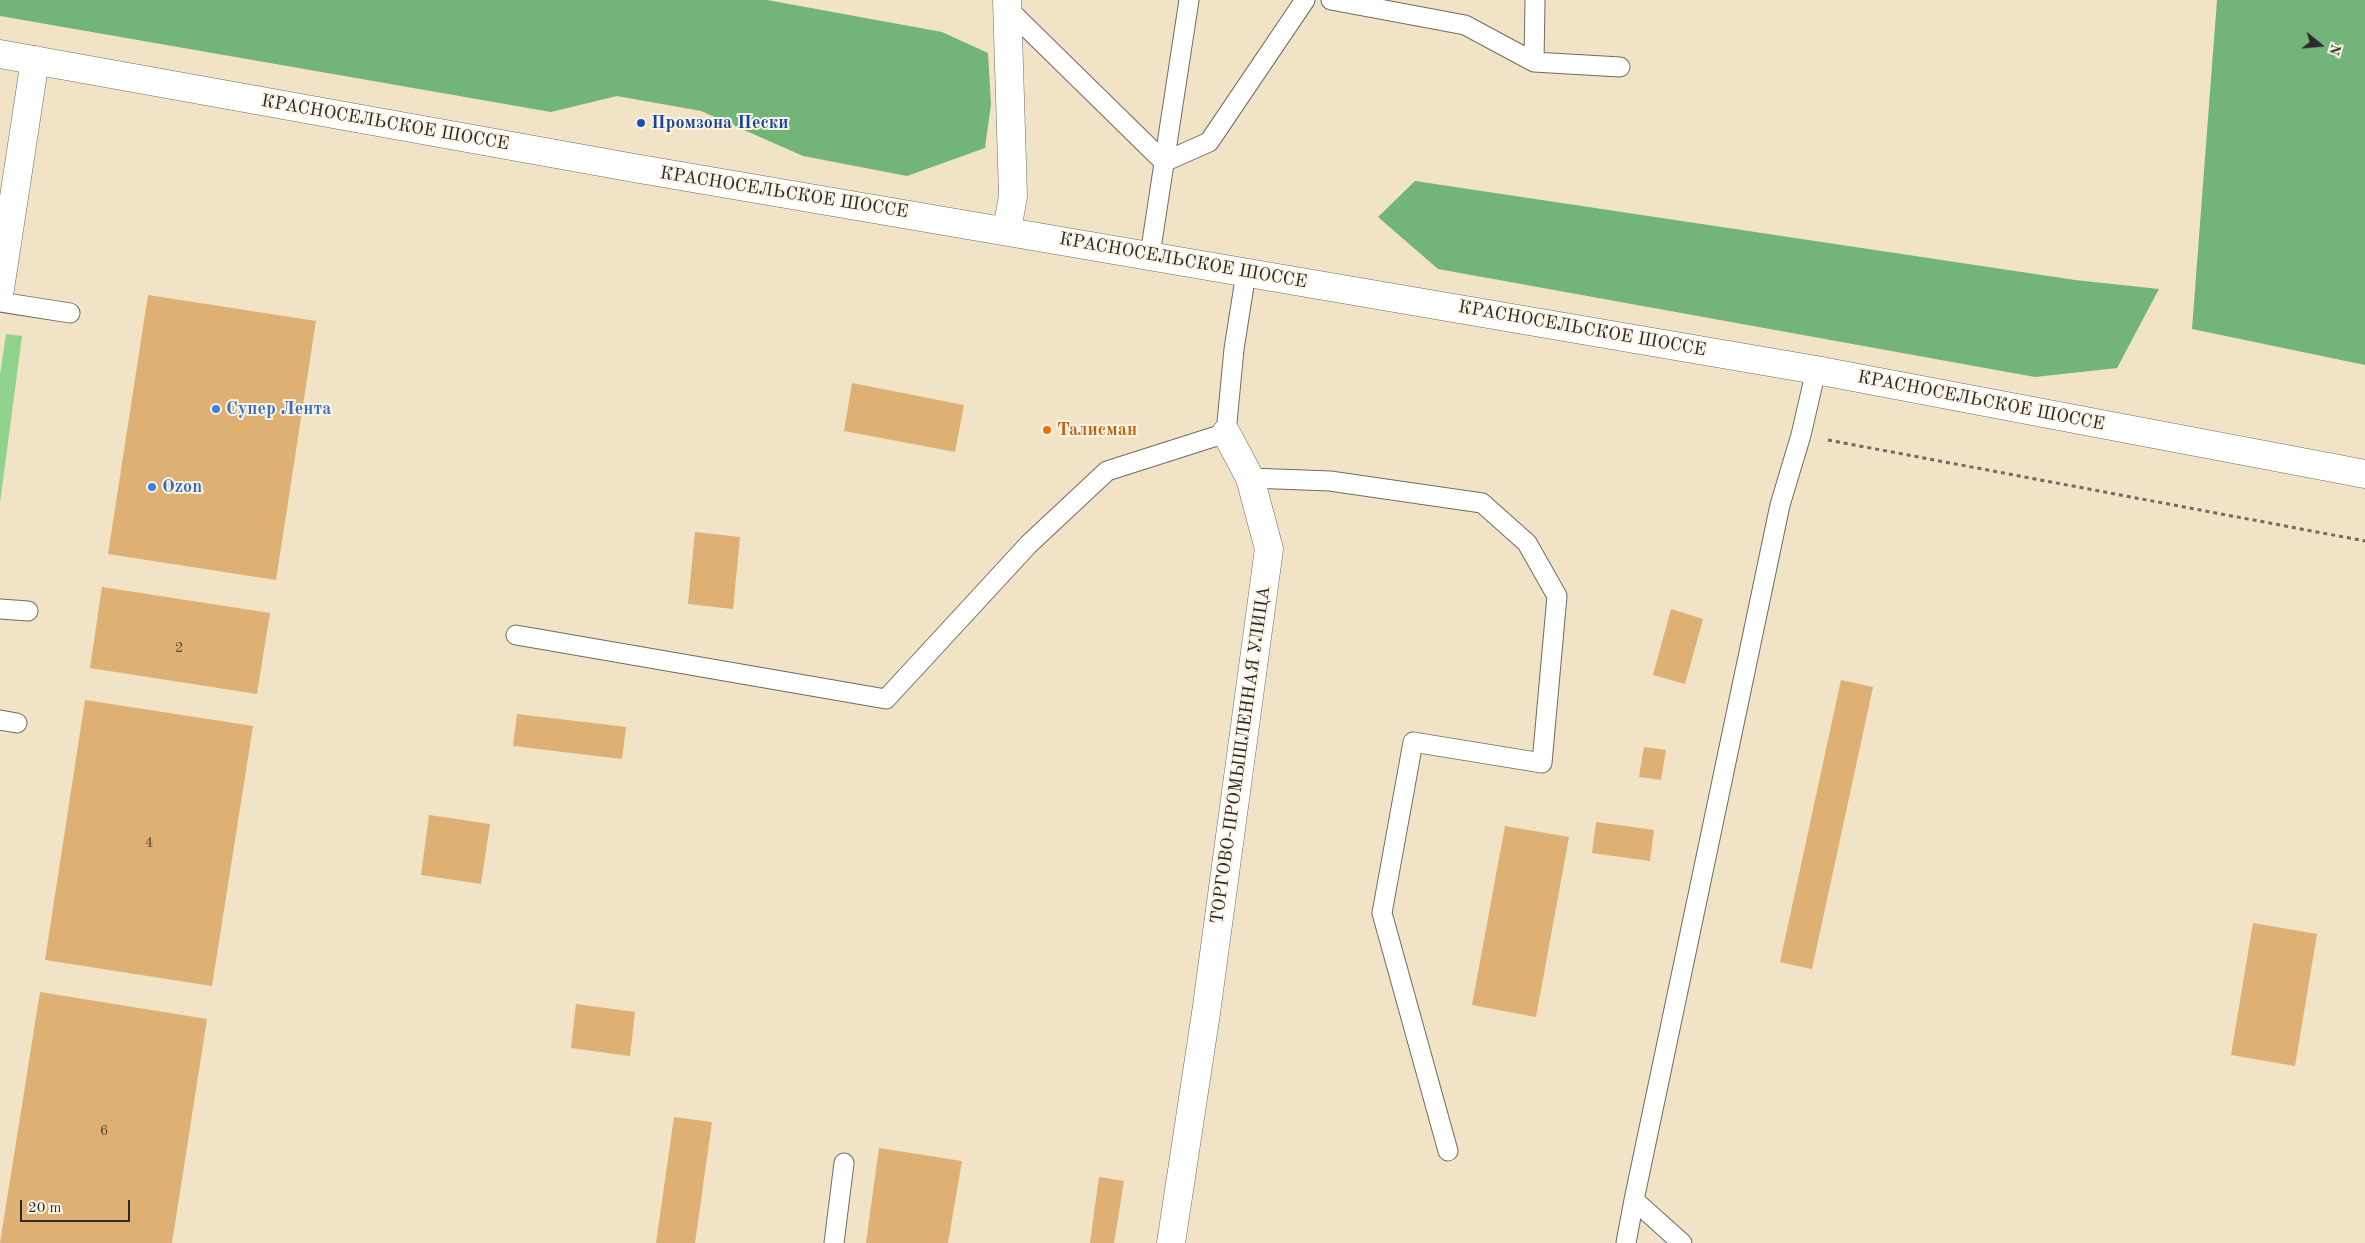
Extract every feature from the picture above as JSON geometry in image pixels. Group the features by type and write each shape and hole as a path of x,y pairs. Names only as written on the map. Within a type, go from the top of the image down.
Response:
{"main road":[{"path":"1007,230 1013,196 1008,4"},
{"name":"КРАСНОСЕЛЬСКОЕ ШОССЕ","path":"0,54 634,168 1007,230 1246,273 1452,306 1816,370 2365,474"},
{"path":"0,289 35,60"},
{"name":"ТОРГОВО-ПРОМЫШЛЕННАЯ УЛИЦА","path":"1171,1243 1206,1013 1269,549 1250,478 1226,433"}],"lane":[{"path":"1150,255 1189,0"},
{"path":"1164,162 1209,142 1305,0"},
{"path":"1331,0 1465,25 1534,62 1620,67"},
{"path":"1534,62 1535,0"},
{"path":"1008,4 1164,162"},
{"path":"516,636 886,699 1029,544 1107,471 1226,433 1234,349 1246,273"},
{"path":"0,302 70,313"},
{"path":"1626,1243 1780,505 1801,435 1816,370"},
{"path":"1250,478 1330,481 1482,503 1527,543 1557,596 1542,763 1412,742 1382,913 1448,1151"},
{"path":"0,608 28,611"},
{"path":"834,1243 844,1163"},
{"path":"1634,1200 1682,1243"}],"path":[{"path":"1801,435 2365,541"}],"green space":[{"path":"0,0 767,0 942,32 988,53 991,104 985,148 907,176 803,156 701,111 617,96 551,112 0,16"},
{"path":"2217,0 2365,0 2365,365 2192,329"},
{"path":"1415,181 2075,280 2159,289 2117,368 2035,377 1438,269 1378,217"},
{"path":"6,334 22,336 0,503 0,375"}],"building":[{"name":"Супер Лента","path":"148,295 316,321 276,580 108,554"},
{"path":"852,383 964,405 955,452 844,431"},
{"path":"695,532 740,537 733,609 688,604"},
{"path":"102,587 270,613 257,694 90,668"},
{"path":"1671,609 1703,619 1685,684 1653,675"},
{"path":"1841,680 1873,687 1812,969 1780,962"},
{"path":"85,700 253,726 212,986 45,960"},
{"path":"517,714 626,727 622,759 513,746"},
{"path":"1644,747 1666,750 1661,780 1639,777"},
{"path":"429,815 490,824 481,884 421,875"},
{"path":"1596,822 1654,830 1650,861 1592,853"},
{"path":"1505,826 1569,837 1536,1017 1472,1005"},
{"path":"2253,923 2317,934 2295,1066 2231,1055"},
{"path":"40,992 207,1019 172,1243 0,1243"},
{"path":"576,1004 635,1012 630,1056 571,1048"},
{"path":"674,1117 712,1122 695,1243 656,1243"},
{"path":"879,1148 962,1161 948,1243 866,1243"},
{"path":"1099,1177 1124,1181 1114,1243 1090,1243"}],"place":[{"name":"Промзона Пески","path":"641,123"},
{"name":"Супер Лента","path":"216,409"},
{"name":"Талисман","path":"1047,430"},
{"name":"Ozon","path":"152,487"}]}
